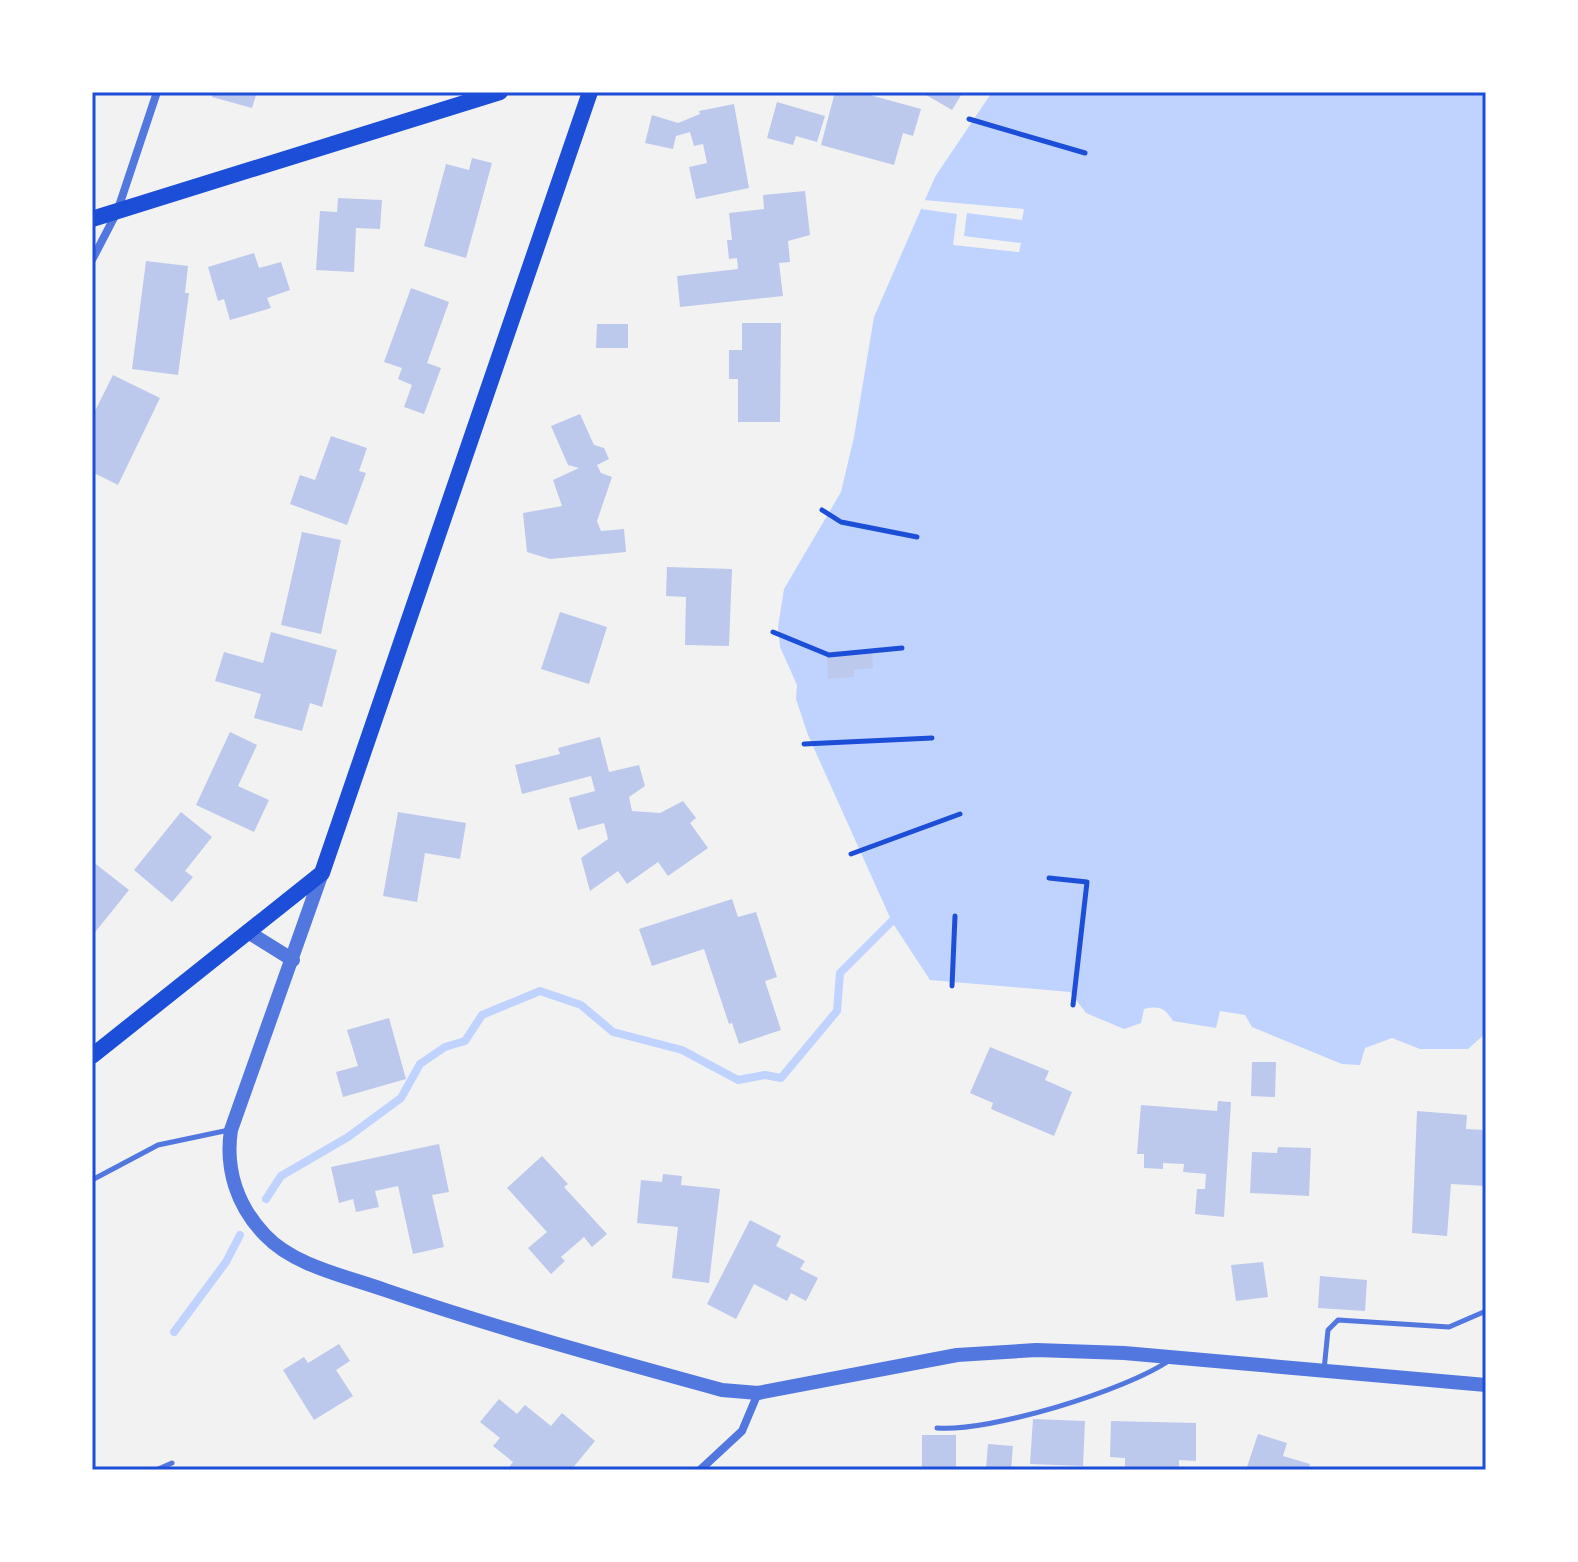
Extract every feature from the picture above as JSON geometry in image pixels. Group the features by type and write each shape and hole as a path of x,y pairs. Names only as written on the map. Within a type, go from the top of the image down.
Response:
{"main road":[{"path":"92,219 500,92"},
{"path":"92,1056 322,873 590,92"}],"street":[{"path":"92,260 117,212 157,92"},
{"path":"322,873 231,1130 229,1166 246,1212 266,1237 294,1255 477,1321 722,1390 758,1393 957,1355 1036,1350 1174,1357 1486,1385"},
{"path":"248,932 293,960"},
{"path":"700,1470 742,1431 758,1393"}],"lane":[{"path":"92,1180 158,1145 231,1130"},
{"path":"1324,1371 1328,1330 1338,1320 1449,1327 1486,1311"},
{"path":"937,1428 975,1429 1081,1399 1142,1378 1174,1357"},
{"path":"156,1470 172,1463"}],"path":[{"path":"969,119 1085,153"},
{"path":"822,510 841,522 917,537"},
{"path":"773,632 829,655 902,648"},
{"path":"804,744 932,738"},
{"path":"851,854 960,814"},
{"path":"1049,878 1087,882 1073,1005"},
{"path":"952,986 955,916"}],"water":[{"path":"992,92 1486,92 1486,1033 1468,1049 1420,1049 1392,1038 1365,1048 1360,1065 1342,1064 1252,1027 1245,1015 1220,1011 1216,1028 1173,1021 1161,1009 1144,1009 1141,1023 1124,1029 1086,1013 1070,992 930,980 892,922 808,735 796,699 797,685 780,647 778,627 784,589 841,492 854,437 874,317 935,177"}],"pier":[{"path":"924,200 1024,209 1022,220 967,213 964,236 1021,243 1019,252 953,245 957,214 921,209"}],"building":[{"path":"214,92 257,92 252,108 212,97"},
{"path":"835,92 859,92 921,109 913,136 903,133 894,165 821,145"},
{"path":"921,92 963,92 952,110"},
{"path":"777,102 825,116 817,142 796,136 793,145 767,138"},
{"path":"734,104 749,188 696,199 689,167 707,163 703,144 694,146 690,132 676,136 673,149 645,143 652,115 678,123 700,114 699,111"},
{"path":"472,158 492,163 466,258 424,246 446,164 469,170"},
{"path":"805,191 810,235 788,241 790,262 779,263 783,296 680,307 677,276 738,269 737,258 729,259 727,240 732,240 729,213 764,209 763,195"},
{"path":"338,198 382,200 380,229 356,228 354,272 316,270 320,211 337,212"},
{"path":"254,253 259,268 281,262 290,290 267,298 271,308 230,320 224,299 218,301 208,267"},
{"path":"146,261 188,266 185,293 189,293 178,375 132,369"},
{"path":"411,288 449,302 427,363 441,368 424,414 404,407 412,385 398,379 402,368 384,362"},
{"path":"742,323 781,323 780,422 738,422 738,379 729,379 729,350 742,350"},
{"path":"597,324 628,324 628,348 596,348"},
{"path":"113,375 160,398 118,485 92,472 92,417"},
{"path":"580,414 594,445 604,448 609,459 597,465 601,473 612,477 597,521 601,531 624,529 626,552 550,559 527,552 523,513 562,506 553,480 579,468 568,465 551,426"},
{"path":"331,436 367,448 359,471 366,473 347,525 290,504 300,475 315,480"},
{"path":"302,532 341,540 321,634 281,625"},
{"path":"667,567 732,569 729,646 685,645 686,597 666,596"},
{"path":"560,612 607,627 589,684 541,669"},
{"path":"271,632 337,650 322,707 310,703 302,731 254,718 261,694 215,681 224,652 263,663"},
{"path":"872,653 873,668 854,670 854,677 828,679 827,656"},
{"path":"230,732 257,745 238,786 269,800 254,832 196,805"},
{"path":"600,737 609,772 639,765 645,786 629,797 632,811 660,813 683,801 696,818 690,823 708,848 668,876 658,862 627,884 618,871 590,891 581,858 608,839 604,823 578,830 569,798 595,791 591,776 522,794 515,765 560,754 558,748"},
{"path":"181,812 212,837 185,871 193,877 172,902 134,870"},
{"path":"398,812 466,823 460,859 425,853 417,902 383,896"},
{"path":"92,861 129,890 92,936"},
{"path":"732,899 738,917 756,912 777,977 765,981 781,1030 739,1044 732,1023 729,1024 704,949 652,966 639,929"},
{"path":"389,1018 406,1079 343,1097 336,1072 358,1066 347,1030"},
{"path":"990,1047 1049,1071 1045,1080 1072,1092 1054,1136 991,1109 993,1103 970,1093"},
{"path":"1252,1062 1276,1062 1275,1097 1251,1096"},
{"path":"1218,1101 1231,1102 1224,1217 1195,1214 1197,1189 1205,1189 1206,1174 1183,1172 1184,1164 1163,1163 1163,1169 1144,1168 1144,1154 1137,1154 1141,1105 1217,1111"},
{"path":"1417,1111 1467,1115 1466,1129 1486,1130 1486,1186 1451,1184 1447,1236 1412,1233"},
{"path":"439,1144 449,1192 432,1195 444,1247 413,1254 398,1186 375,1191 379,1207 356,1212 353,1199 339,1203 331,1167"},
{"path":"1278,1147 1311,1148 1309,1196 1250,1193 1252,1152 1277,1153"},
{"path":"542,1156 568,1184 564,1187 607,1234 592,1247 584,1237 561,1257 565,1261 551,1274 528,1248 547,1232 507,1188"},
{"path":"663,1174 682,1176 681,1185 720,1189 709,1283 672,1278 678,1227 637,1223 641,1180 662,1182"},
{"path":"750,1220 781,1236 776,1246 805,1261 800,1269 818,1278 806,1301 791,1293 787,1301 754,1284 736,1319 707,1304"},
{"path":"1263,1262 1268,1297 1236,1301 1231,1265"},
{"path":"1320,1276 1367,1280 1365,1311 1318,1308"},
{"path":"339,1344 350,1361 336,1370 353,1396 314,1420 283,1370 304,1357 308,1363"},
{"path":"499,1399 517,1414 525,1405 551,1426 562,1413 595,1441 571,1470 507,1470 513,1462 493,1446 500,1438 480,1422"},
{"path":"1033,1419 1085,1421 1083,1466 1030,1464"},
{"path":"1111,1421 1196,1423 1196,1461 1179,1460 1179,1468 1125,1470 1125,1458 1110,1457"},
{"path":"1258,1434 1287,1443 1283,1456 1310,1464 1308,1470 1246,1470"},
{"path":"922,1435 956,1435 956,1470 922,1470"},
{"path":"988,1444 1013,1446 1011,1470 986,1469"}],"waterway":[{"path":"266,1199 281,1176 348,1137 401,1098 420,1064 445,1047 465,1041 482,1015 540,991 581,1005 613,1032 682,1050 738,1080 765,1075 781,1078 837,1011 840,973 898,915"},
{"path":"174,1332 226,1262 240,1235"}]}
